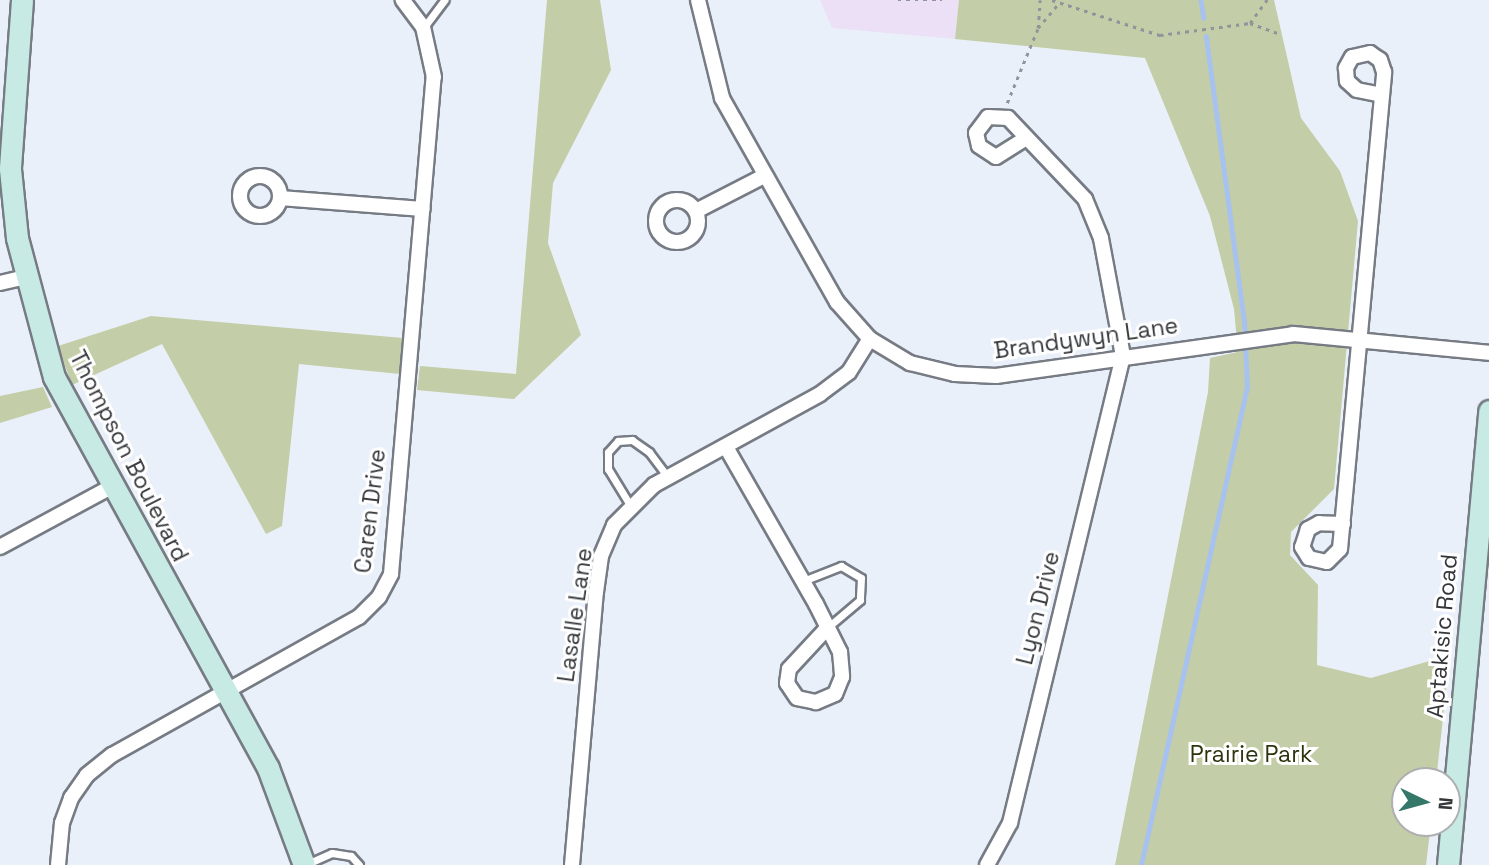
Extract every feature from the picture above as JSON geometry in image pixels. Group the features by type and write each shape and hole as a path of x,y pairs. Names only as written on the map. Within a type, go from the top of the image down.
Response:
{"street":[{"name":"Thompson Boulevard","path":"22,0 10,169 17,238 54,377 111,487 268,768 304,865"},
{"name":"Caren Drive","path":"58,865 62,823 71,798 87,775 112,755 359,617 379,597 391,574 434,77 423,27 403,0"},
{"name":"Brandywyn Lane","path":"698,0 722,98 837,302 870,339 910,363 955,374 996,376 1261,335 1489,353"},
{"path":"1343,524 1381,95"},
{"path":"1027,138 1003,156 984,152 976,140 978,127 988,117 1003,116 1027,138 1085,199 1095,219 1123,356"},
{"path":"696,211 764,176"},
{"path":"280,198 423,209"},
{"path":"0,283 26,277"},
{"name":"Lasalle Lane","path":"572,865 601,556 614,525 630,505 668,478 820,394 849,372 870,339"},
{"name":"Lyon Drive","path":"987,865 1010,823 1123,356"},
{"name":"Aptakisic Road","path":"1448,865 1489,411"},
{"path":"726,447 803,581 828,627 842,658 840,687 825,701 797,698 787,683 789,669 828,627"},
{"path":"0,548 111,487"}],"lane":[{"path":"423,27 444,0"},
{"path":"630,505 608,470 608,452 618,441 632,440 649,452 668,478"},
{"path":"803,581 841,566 861,578 860,600 828,627"},
{"path":"304,865 332,853 351,856 359,865"}],"path":[{"path":"898,0 942,0"},
{"path":"1003,116 1038,28 1040,0"},
{"path":"1052,0 1160,35 1250,23 1277,33"},
{"path":"1250,23 1267,0"},
{"path":"1038,28 1060,2"}],"shaded area":[{"path":"820,0 959,0 955,39 832,28"}],"green space":[{"path":"547,0 600,0 611,70 553,183 548,243 581,335 514,399 417,390 420,366 516,374"},
{"name":"Prairie Park","path":"959,0 1274,0 1301,118 1340,171 1358,221 1334,489 1291,532 1290,555 1318,585 1317,665 1371,678 1450,655 1438,767 1391,767 1391,837 1429,837 1426,865 1115,865 1208,392 1210,358 1238,352 1234,309 1210,216 1145,58 955,39"},
{"path":"151,316 403,338 400,374 299,364 282,526 266,534 162,344 72,385 58,346"},
{"path":"43,387 52,407 0,423 0,396"}],"waterway":[{"path":"1201,0 1204,18"},
{"path":"1141,865 1247,387 1244,322 1206,37"}]}
